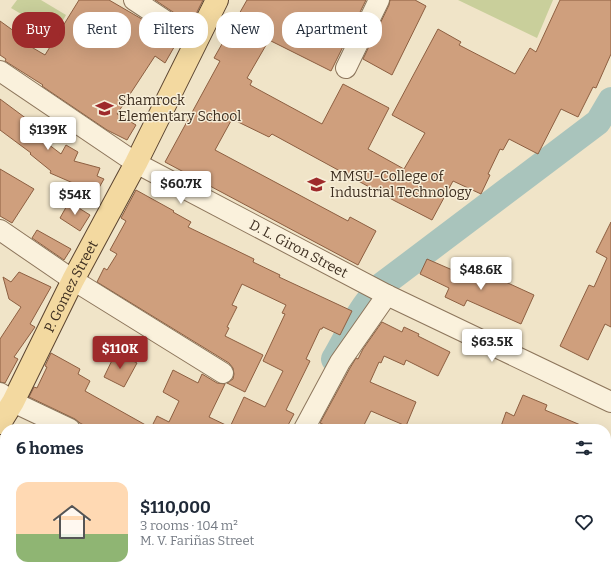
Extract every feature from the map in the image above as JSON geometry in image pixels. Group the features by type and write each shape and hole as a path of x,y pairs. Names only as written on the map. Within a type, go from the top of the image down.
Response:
{"main road":[{"name":"P. Gomez Street","path":"208,18 217,0"},
{"name":"P. Gomez Street","path":"0,423 7,397 73,280 136,163 193,48"}],"street":[{"path":"134,0 152,12"},
{"path":"346,68 379,0"},
{"name":"D. L. Giron Street","path":"0,71 136,163 387,295 611,402"},
{"path":"0,230 73,280 223,373"},
{"path":"307,424 340,362 387,295"},
{"path":"7,397 60,424"}],"green space":[{"path":"17,0 41,0 61,12 18,12 11,8"},
{"path":"458,0 553,0 537,38"}],"building":[{"path":"79,0 109,0 130,12 73,12 73,48 131,48 131,13 139,17 139,48 174,48 165,63 155,56 117,114 136,125 127,140 107,130 42,86 43,85 5,61 6,59 0,55 0,21 12,30 12,48 33,48 45,55 49,48 65,48 65,23"},
{"path":"155,0 203,0 197,12 173,12"},
{"path":"247,0 366,0 360,12 282,12 282,46 274,42 274,12 240,12"},
{"path":"390,0 415,0 426,6 392,75 363,59 368,48 382,48 382,20"},
{"path":"560,0 611,0 611,54 596,88 593,87 578,117 561,109 538,154 509,139 503,150 500,149 488,174 490,175 481,194 453,181 432,220 272,134 269,137 232,119 215,150 348,221 350,217 376,231 358,265 165,162 220,61 214,58 220,48 264,48 247,78 252,81 250,85 322,124 343,84 389,108 368,149 404,169 425,133 392,115 438,29 461,42 459,45 515,74 530,48 536,52"},
{"path":"285,48 342,48 331,71"},
{"path":"0,99 39,128 35,134 61,154 66,145 78,152 74,161 100,168 97,176 104,179 96,193 50,173 51,171 30,154 31,153 0,130"},
{"path":"0,169 34,189 12,223 0,216"},
{"path":"136,190 191,222 188,227 254,259 253,262 280,275 279,277 352,311 340,335 323,327 320,329 306,359 310,361 286,410 294,414 289,424 231,424 244,397 265,407 283,371 263,361 285,314 282,313 286,305 242,284 232,305 237,307 227,327 229,328 225,336 263,355 245,392 227,383 233,379 234,374 233,368 229,363 97,282 104,268 107,270 117,254 110,250 126,221 121,218"},
{"path":"69,202 90,215 80,231 60,218"},
{"path":"611,222 611,327 605,324 588,360 560,346 589,285 594,287 607,258 596,252"},
{"path":"37,230 71,249 64,260 32,238"},
{"path":"427,259 457,272 458,269 482,281 486,273 534,295 521,324 467,300 464,306 445,297 449,288 420,274"},
{"path":"19,272 51,287 30,324 35,327 14,357 18,359 5,383 0,382 0,339 21,307 9,299 3,277 11,282"},
{"path":"382,322 402,332 404,327 419,334 418,336 450,352 438,376 406,360 404,365 384,356 381,363 379,362 370,382 416,402 407,424 401,424 371,411 364,424 320,423 350,368 356,358 358,359 363,349"},
{"path":"116,352 137,363 124,387 104,377"},
{"path":"51,353 80,369 78,374 90,381 85,391 144,424 82,424 75,419 29,397 34,387 37,388 47,367 45,366"},
{"path":"173,370 198,383 202,374 217,383 225,384 209,417 224,424 153,424 157,416 169,422 179,401 163,392"},
{"path":"523,395 547,405 545,410 578,424 502,424 506,412 514,416"}],"waterway":[{"path":"382,285 598,122 611,100"},
{"path":"334,359 355,321 369,300"}],"place":[{"name":"Shamrock Elementary School","path":"105,108"},
{"name":"MMSU-College of Industrial Technology","path":"317,184"}]}
